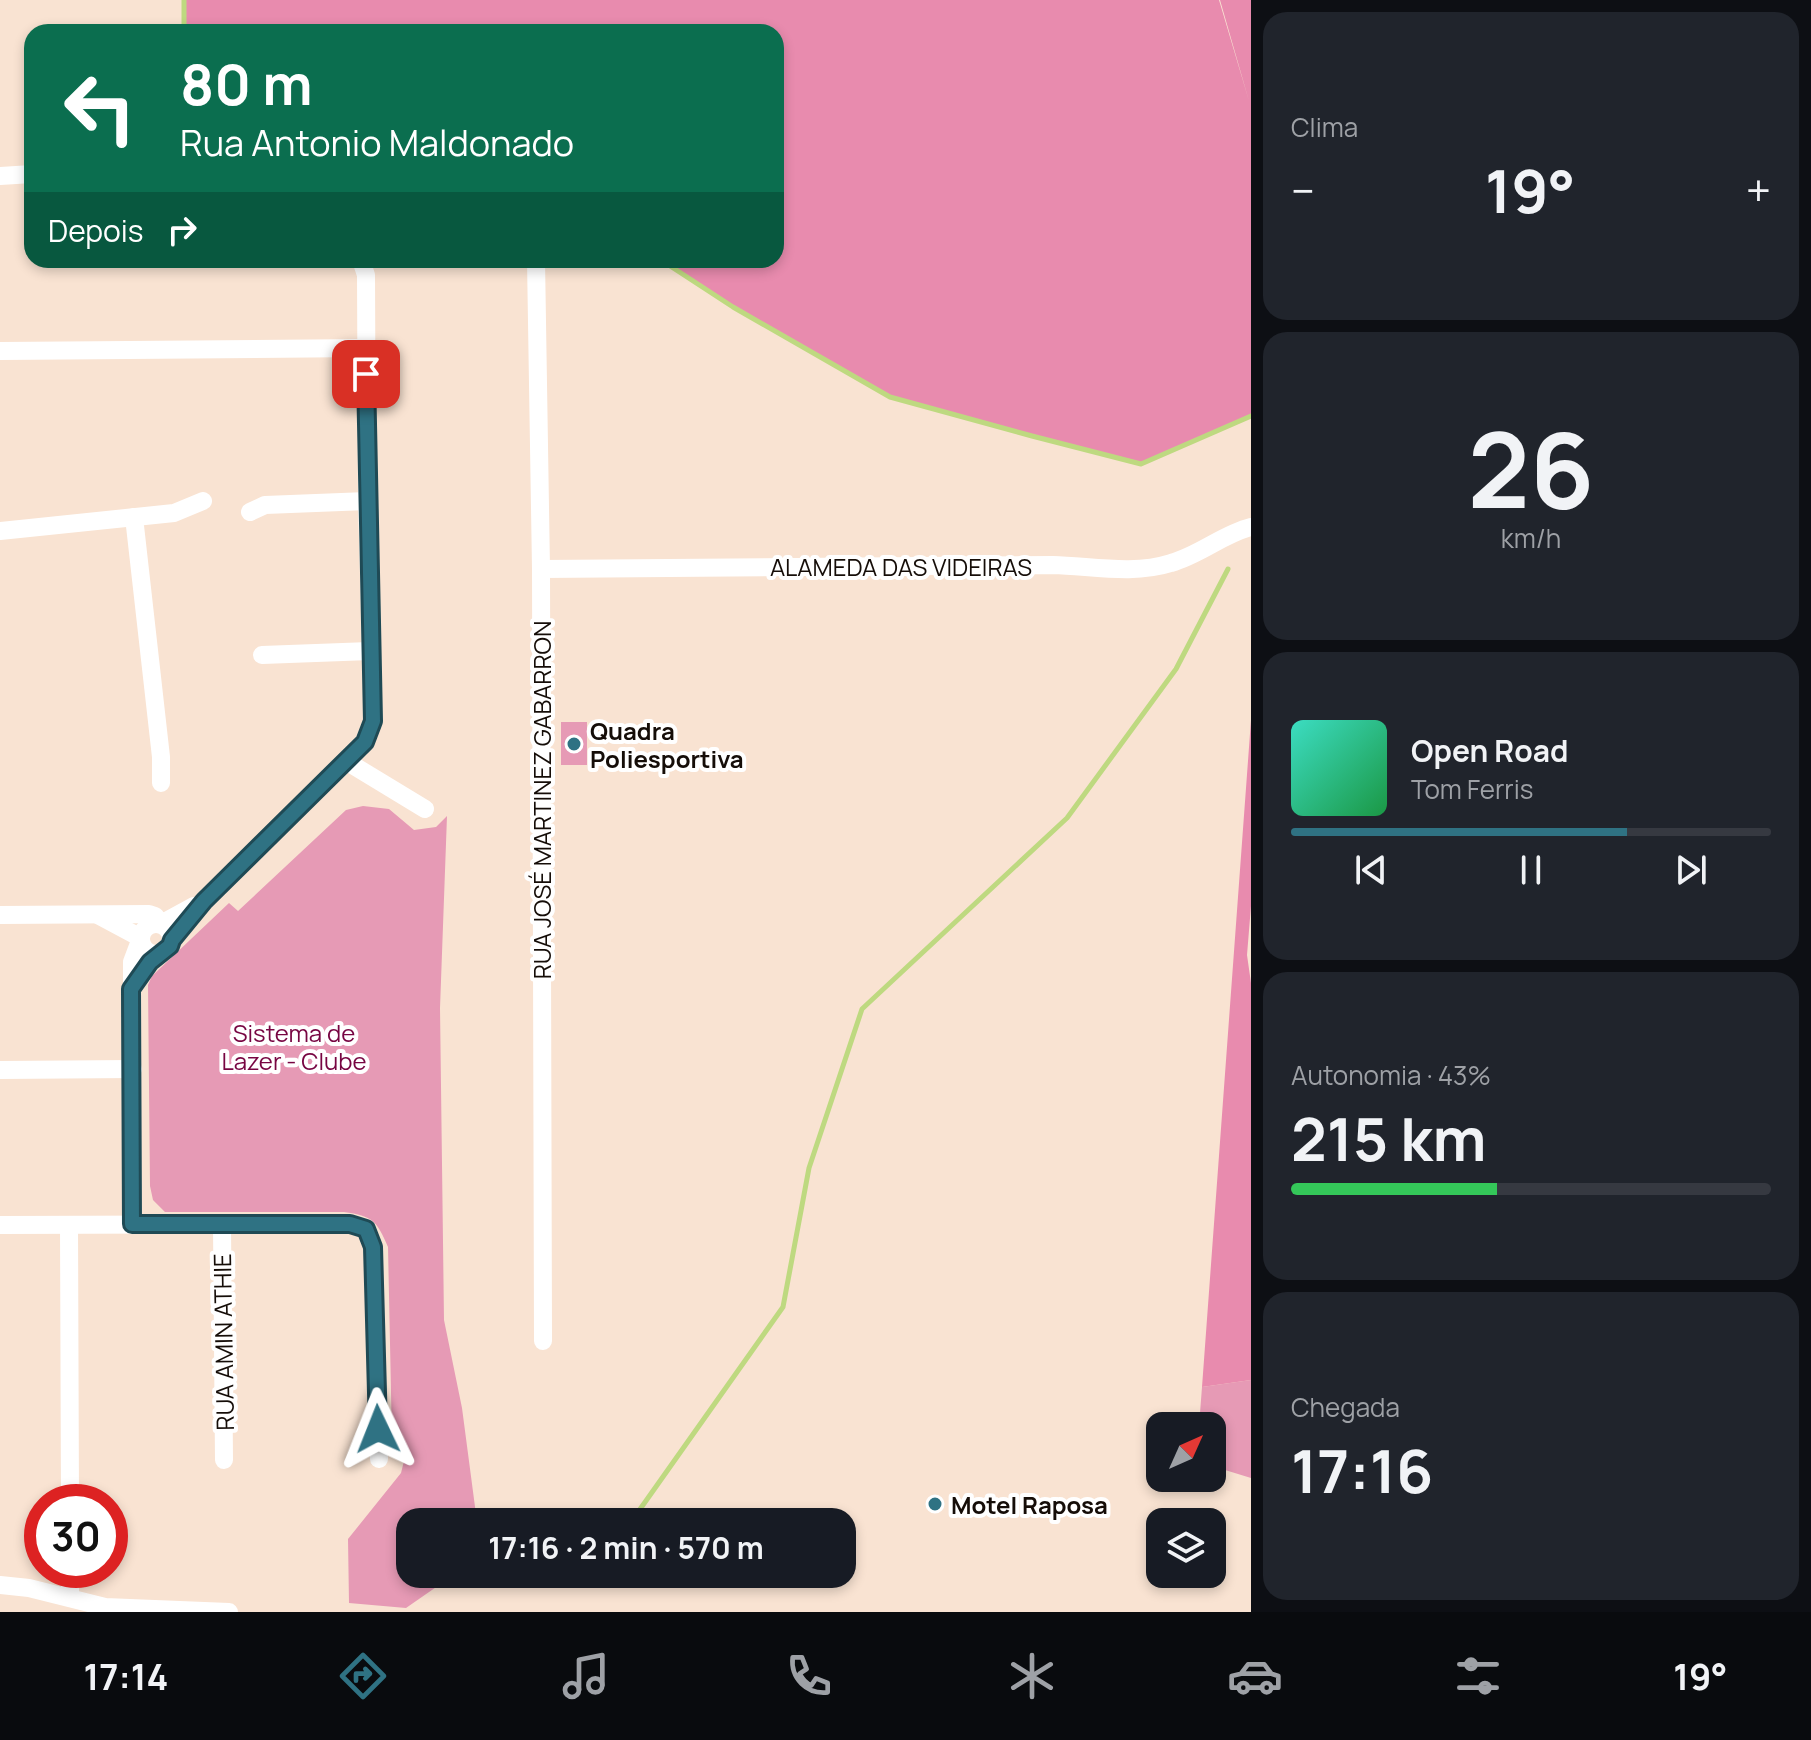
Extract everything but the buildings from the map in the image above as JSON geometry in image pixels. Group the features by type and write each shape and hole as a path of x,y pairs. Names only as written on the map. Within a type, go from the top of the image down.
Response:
{"street":[{"path":"0,176 24,174"},
{"path":"131,989 164,939 365,742 373,721 364,268"},
{"name":"RUA JOSÉ MARTINEZ GABARRON","path":"536,268 541,569 543,1341"},
{"path":"0,351 366,348"},
{"path":"0,531 174,513 203,501"},
{"path":"250,512 265,505 367,501"},
{"path":"134,517 161,757 161,783"},
{"name":"ALAMEDA DAS VIDEIRAS","path":"541,569 1053,565 1130,570 1169,564 1251,527"},
{"path":"262,655 370,651"},
{"path":"346,761 425,809"},
{"path":"0,915 149,914 155,916 164,939"},
{"path":"98,915 141,938"},
{"path":"132,1224 132,962 147,926 164,939"},
{"path":"0,1070 133,1069"},
{"path":"0,1225 350,1224 366,1229 373,1247 379,1459"},
{"path":"69,1225 70,1484"},
{"name":"RUA AMIN ATHIE","path":"222,1225 224,1460"},
{"path":"0,1585 29,1588 105,1607 229,1612"},
{"path":"70,1588 70,1597"}],"green space":[{"name":"Quadra Poliesportiva","path":"561,722 587,722 587,765 561,765"},
{"name":"Sistema de Lazer - Clube","path":"363,806 389,809 414,830 436,827 447,816 440,1008 444,1320 462,1408 475,1508 396,1508 396,1588 435,1588 406,1608 349,1603 348,1539 401,1473 404,1461 392,1440 388,1247 381,1231 368,1218 344,1212 165,1212 153,1200 150,1186 148,985 152,976 229,903 238,911 346,810"},
{"path":"1251,1380 1251,1478 1226,1470 1226,1412 1200,1412 1202,1387"}],"shaded area":[{"path":"184,0 1219,0 1249,101 1220,0 1251,0 1251,416 1141,464 890,397 733,307 673,268 784,268 784,24 185,24"},
{"path":"1251,720 1251,906 1247,955 1251,983 1251,1380 1202,1387"}],"waterway":[{"path":"184,0 184,24"},
{"path":"673,268 733,307 890,397 1141,464 1251,416"},
{"path":"641,1508 783,1307 809,1168 862,1009 1067,818 1176,669 1228,569"}],"place":[{"name":"Quadra Poliesportiva","path":"574,744"},
{"name":"Motel Raposa","path":"935,1504"}],"route":[{"path":"366,374 373,721 365,742 204,901 170,946 150,962 131,989 132,1224 350,1224 366,1229 373,1247 378,1429"}]}
